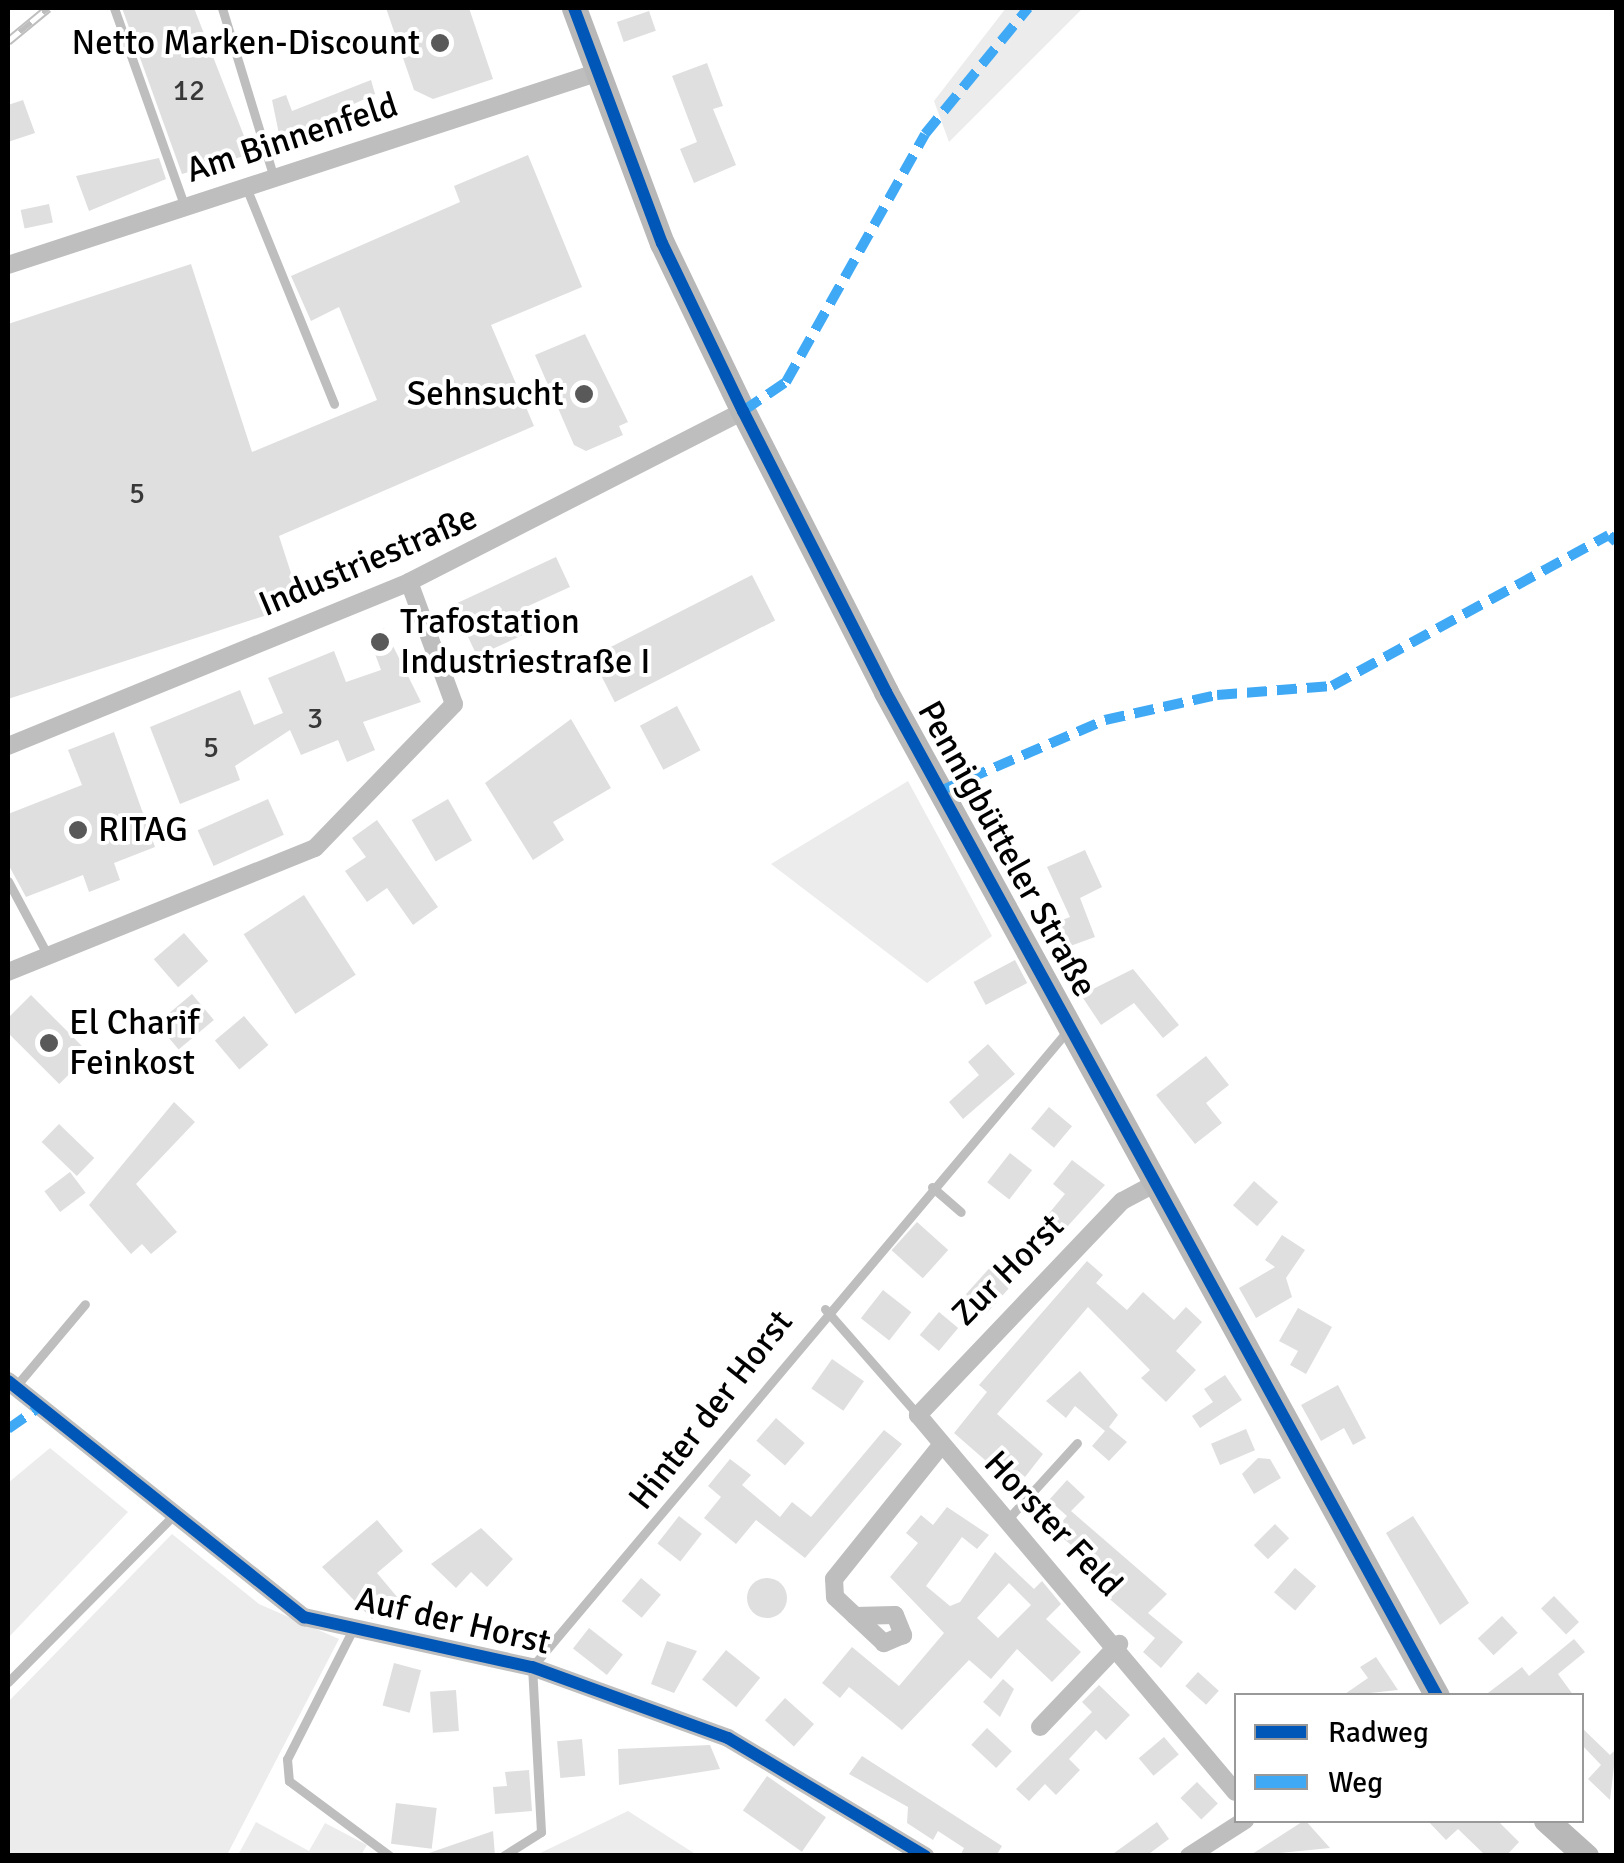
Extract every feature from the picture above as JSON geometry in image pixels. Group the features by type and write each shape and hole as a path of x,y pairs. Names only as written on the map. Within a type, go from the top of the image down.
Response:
{"street":[{"name":"Pennigbütteler Straße","path":"574,8 596,72 743,411 1070,1028 1436,1693"},
{"name":"Am Binnenfeld","path":"8,265 596,72"},
{"name":"Industriestraße","path":"8,746 409,582 743,411"},
{"path":"8,972 206,896 327,835 454,704 409,582"},
{"name":"Zur Horst","path":"918,1416 1122,1201 1156,1183"},
{"name":"Auf der Horst","path":"11,1384 274,1601 353,1629 532,1667 728,1738 925,1856"},
{"name":"Horster Feld","path":"918,1416 939,1448 1119,1644 1234,1789"},
{"name":"Horster Feld","path":"854,1616 835,1598 834,1579 939,1448"},
{"name":"Horster Feld","path":"1040,1727 1119,1644"},
{"path":"1188,1856 1241,1823"},
{"path":"1549,1823 1586,1856"}],"lane":[{"path":"114,8 185,207"},
{"path":"222,8 274,178"},
{"path":"246,187 334,404"},
{"path":"8,881 47,954"},
{"name":"Hinter der Horst","path":"532,1667 825,1309 1070,1028"},
{"path":"932,1187 961,1212"},
{"path":"11,1384 85,1304"},
{"name":"Horster Feld","path":"825,1309 918,1416"},
{"path":"1007,1520 1076,1443"},
{"path":"8,1682 172,1518"},
{"path":"353,1629 287,1759 289,1781 390,1856"},
{"path":"503,1856 541,1832 532,1667"}],"shaded area":[{"path":"1006,8 1083,8 949,142 934,101"},
{"path":"908,781 992,936 927,983 771,864"},
{"path":"50,1448 128,1512 8,1638 8,1483"},
{"path":"172,1534 259,1604 339,1639 227,1855 8,1855 8,1702"},
{"path":"628,1811 697,1855 536,1855"},
{"path":"256,1822 309,1851 325,1823 367,1845 361,1855 238,1855"}],"building":[{"path":"122,8 194,8 251,154 182,174"},
{"name":"Netto Marken-Discount","path":"386,8 469,8 493,79 433,99 414,90"},
{"path":"649,11 656,31 624,42 617,22"},
{"path":"707,63 723,106 713,109 736,165 694,183 680,149 697,142 672,76"},
{"path":"371,80 375,94 280,139 272,100 286,95 292,111"},
{"path":"23,100 35,133 8,142 8,105"},
{"path":"528,155 582,287 491,325 534,426 279,536 301,604 8,699 8,324 191,264 252,452 377,400 339,307 311,321 291,276 460,202 454,186"},
{"path":"159,158 166,179 89,211 76,176"},
{"path":"49,204 53,223 25,229 21,210"},
{"name":"Sehnsucht","path":"585,334 628,422 619,426 623,435 586,451 574,445 535,355"},
{"path":"556,557 570,587 526,607 536,629 477,656 453,605"},
{"path":"752,575 775,620 615,702 592,657"},
{"path":"384,628 421,702 363,722 375,750 347,762 338,740 301,755 290,730 235,766 240,780 180,804 150,727 240,690 254,725 283,713 268,678 334,651 346,682 381,670 368,635"},
{"path":"677,706 700,750 663,770 640,726"},
{"path":"571,719 611,788 553,822 564,840 533,860 485,783"},
{"name":"RITAG","path":"114,732 155,847 114,863 120,880 89,892 83,875 26,897 8,864 8,814 82,785 68,750"},
{"path":"268,799 284,835 214,866 198,830"},
{"path":"448,799 472,841 436,862 412,820"},
{"path":"377,820 438,907 413,925 387,888 367,902 345,871 366,857 352,838"},
{"path":"1085,850 1102,887 1080,898 1095,937 1062,949 1052,924 1070,917 1047,867"},
{"path":"304,895 356,975 295,1014 244,934"},
{"path":"184,933 208,961 178,987 154,959"},
{"path":"1015,960 1027,983 986,1005 974,982"},
{"path":"1133,969 1179,1025 1163,1038 1134,1003 1101,1025 1081,995"},
{"path":"192,994 214,1020 179,1050 157,1024"},
{"name":"El Charif Feinkost","path":"31,995 90,1054 59,1084 8,1033 8,1018"},
{"path":"244,1016 268,1045 239,1070 215,1040"},
{"path":"988,1044 1015,1074 963,1119 949,1102 979,1075 968,1062"},
{"path":"1206,1056 1229,1085 1206,1103 1222,1123 1195,1144 1156,1095"},
{"path":"174,1102 195,1122 136,1184 177,1232 151,1254 142,1244 131,1254 89,1205"},
{"path":"1049,1107 1072,1126 1054,1148 1031,1128"},
{"path":"59,1124 94,1158 77,1176 42,1142"},
{"path":"1010,1153 1032,1170 1009,1199 987,1182"},
{"path":"1072,1160 1105,1185 1047,1249 1031,1235 1065,1194 1053,1184"},
{"path":"70,1172 86,1193 60,1212 44,1191"},
{"path":"1254,1181 1278,1202 1257,1226 1233,1205"},
{"path":"917,1222 948,1250 923,1278 892,1250"},
{"path":"1282,1235 1305,1250 1286,1278 1292,1297 1256,1318 1239,1288 1275,1267 1265,1260"},
{"path":"1087,1261 1103,1275 1096,1283 1127,1310 1143,1292 1174,1320 1186,1307 1202,1322 1176,1351 1196,1370 1166,1402 1141,1378 1150,1370 1088,1307 997,1414 1043,1454 1025,1477 1017,1470 1008,1480 954,1433 987,1392 979,1385"},
{"path":"994,1263 1015,1282 987,1313 966,1294"},
{"path":"883,1290 911,1312 889,1341 861,1318"},
{"path":"1298,1308 1332,1327 1306,1374 1290,1365 1298,1351 1279,1341"},
{"path":"939,1312 958,1328 939,1351 920,1335"},
{"path":"832,1359 864,1381 843,1411 811,1388"},
{"path":"1080,1371 1118,1415 1109,1427 1127,1442 1109,1461 1092,1446 1105,1431 1075,1406 1066,1418 1046,1401"},
{"path":"1225,1375 1242,1400 1200,1428 1192,1416 1213,1402 1204,1389"},
{"path":"1338,1385 1366,1438 1353,1445 1344,1428 1321,1441 1301,1405"},
{"path":"776,1418 805,1443 785,1466 756,1441"},
{"path":"1246,1429 1255,1450 1220,1465 1211,1444"},
{"path":"884,1430 902,1444 805,1558 756,1520 736,1544 704,1518 721,1497 708,1486 730,1459 751,1475 742,1485 780,1517 792,1502 811,1517"},
{"path":"1258,1458 1270,1459 1281,1478 1254,1494 1242,1474"},
{"path":"1067,1480 1085,1497 1071,1511 1167,1594 1148,1613 1183,1642 1161,1668 1143,1652 1155,1638 1091,1583 1103,1571 1054,1531 1067,1516 1049,1500"},
{"path":"947,1507 989,1535 977,1549 962,1537 926,1586 950,1606 960,1602 995,1552 1034,1589 1042,1581 1061,1604 1046,1619 1081,1652 1052,1682 1017,1649 991,1679 969,1660 902,1730 849,1687 840,1698 822,1683 852,1647 899,1686 944,1633 890,1577 918,1543 906,1533 921,1515 933,1525","holes":["1009,1583 1031,1605 998,1638 977,1618"]},
{"path":"679,1516 702,1534 680,1561 657,1544"},
{"path":"1413,1516 1469,1603 1440,1625 1386,1533"},
{"path":"377,1520 403,1551 377,1573 398,1598 372,1619 322,1567"},
{"path":"1275,1524 1289,1538 1268,1559 1254,1545"},
{"path":"481,1528 513,1559 487,1587 471,1572 456,1588 431,1564"},
{"path":"1295,1568 1316,1586 1295,1611 1274,1592"},
{"path":"641,1578 661,1595 642,1618 622,1601"},
{"path":"767,1578 781,1584 787,1598 781,1612 767,1618 753,1612 747,1598 753,1584"},
{"path":"1554,1596 1579,1622 1566,1634 1541,1609"},
{"path":"1502,1616 1518,1633 1494,1655 1478,1639"},
{"path":"589,1628 623,1654 607,1675 573,1648"},
{"path":"1574,1639 1585,1652 1558,1674 1572,1693 1488,1693 1522,1667 1529,1676"},
{"path":"667,1641 697,1651 674,1693 651,1684"},
{"path":"726,1650 760,1678 736,1707 702,1680"},
{"path":"1376,1657 1398,1690 1346,1693 1368,1678 1360,1667"},
{"path":"394,1663 421,1670 410,1713 383,1706"},
{"path":"1198,1672 1219,1691 1206,1705 1185,1686"},
{"path":"1003,1679 1014,1689 1000,1717 983,1702"},
{"path":"1099,1685 1130,1715 1106,1740 1096,1730 1069,1759 1080,1770 1056,1795 1045,1784 1029,1801 1016,1789 1092,1712 1082,1702"},
{"path":"456,1690 459,1731 433,1733 430,1692"},
{"path":"785,1698 814,1724 794,1746 765,1720"},
{"path":"987,1728 1012,1751 996,1768 971,1745"},
{"path":"1584,1730 1610,1755 1616,1749 1610,1800 1588,1779 1601,1765 1584,1747"},
{"path":"1164,1737 1179,1755 1154,1776 1139,1758"},
{"path":"582,1739 585,1776 560,1778 557,1741"},
{"path":"710,1745 720,1769 619,1785 618,1749"},
{"path":"862,1756 1002,1846 996,1856 960,1856 964,1848 938,1831 933,1840 907,1823 908,1807 849,1774"},
{"path":"529,1770 532,1811 495,1814 493,1787 507,1786 505,1772"},
{"path":"767,1776 826,1817 802,1852 743,1810"},
{"path":"1197,1782 1218,1804 1201,1820 1180,1798"},
{"path":"396,1803 437,1808 432,1849 391,1844"},
{"path":"1157,1822 1169,1839 1146,1856 1110,1856"},
{"path":"1300,1823 1308,1823 1330,1848 1249,1856"},
{"path":"1430,1823 1500,1823 1519,1842 1506,1856 1486,1856 1458,1829 1446,1840"},
{"path":"493,1831 495,1856 430,1856 429,1853"}],"railway":[{"path":"8,41 48,8"}],"marked path":[{"path":"743,411 786,382 925,134 1028,8"},
{"path":"940,791 1105,720 1217,695 1332,686 1609,535 1616,542"},
{"path":"8,1429 40,1407"}],"cycle path":[{"path":"574,8 662,243 886,692 1435,1693"},
{"path":"8,1381 304,1617 532,1667 728,1738 925,1856"}],"place":[{"name":"Netto Marken-Discount","path":"440,43"},
{"name":"Sehnsucht","path":"584,394"},
{"name":"Trafostation Industriestraße I","path":"380,642"},
{"name":"RITAG","path":"78,830"},
{"name":"El Charif Feinkost","path":"49,1043"}]}
